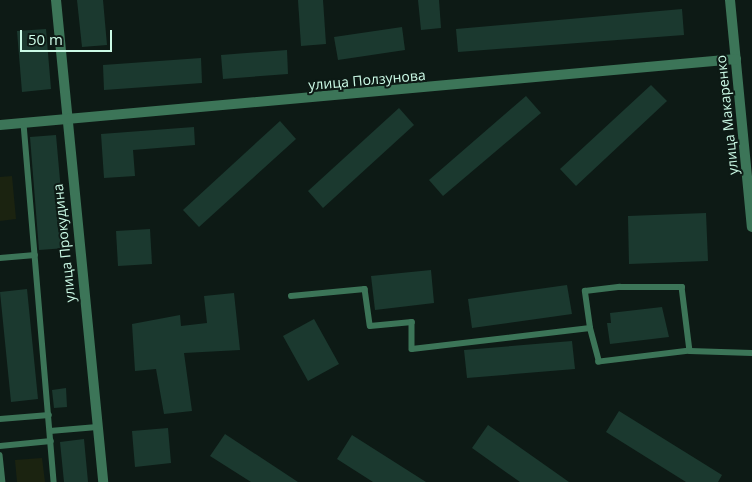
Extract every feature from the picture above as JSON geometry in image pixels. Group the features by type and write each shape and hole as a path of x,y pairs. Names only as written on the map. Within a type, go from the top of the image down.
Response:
{"street":[{"name":"улица Прокудина","path":"56,0 66,121 102,482"},
{"name":"улица Макаренко","path":"730,0 752,226"},
{"name":"улица Ползунова","path":"0,125 66,121 736,59"}],"lane":[{"path":"24,124 54,482"},
{"path":"0,258 35,256"},
{"path":"690,351 682,287 620,287 585,291 590,328 599,362 690,351 752,353"},
{"path":"291,296 365,289 370,326 412,322 412,349 590,328"},
{"path":"0,419 49,415"},
{"path":"50,432 97,427"},
{"path":"0,446 51,441"},
{"path":"0,454 3,482"}],"green space":[{"path":"12,176 16,219 0,221 0,177"},
{"path":"42,458 45,482 17,482 15,460"}],"building":[{"path":"77,0 103,0 107,45 82,47"},
{"path":"298,0 323,0 326,44 301,46"},
{"path":"418,0 439,0 441,28 421,30"},
{"path":"682,9 684,35 458,52 456,29"},
{"path":"402,27 405,50 338,60 334,37"},
{"path":"46,29 51,89 22,92 17,31"},
{"path":"287,50 288,74 223,79 221,55"},
{"path":"201,58 202,83 104,90 103,65"},
{"path":"651,85 667,101 576,186 560,169"},
{"path":"526,96 541,113 443,196 429,180"},
{"path":"399,108 414,125 323,208 308,191"},
{"path":"280,121 296,139 199,227 183,210"},
{"path":"194,127 195,145 133,150 135,176 104,178 101,134"},
{"path":"56,135 66,248 39,250 30,137"},
{"path":"706,213 708,261 629,264 628,216"},
{"path":"150,229 152,264 118,266 116,231"},
{"path":"431,270 434,303 375,310 371,276"},
{"path":"567,285 572,314 472,328 468,299"},
{"path":"27,289 38,399 11,402 0,292"},
{"path":"234,293 240,350 184,353 192,411 164,414 156,369 135,371 132,324 180,315 181,326 207,323 204,296"},
{"path":"662,307 669,337 610,344 607,323 611,323 610,313"},
{"path":"314,319 339,364 308,381 283,336"},
{"path":"572,341 575,369 467,378 464,350"},
{"path":"66,388 67,407 54,408 52,390"},
{"path":"619,411 722,475 718,482 686,482 606,432"},
{"path":"488,425 569,482 520,482 472,448"},
{"path":"168,428 171,463 135,467 132,431"},
{"path":"225,434 298,482 251,482 210,456"},
{"path":"352,435 426,482 373,482 337,459"},
{"path":"84,439 88,482 64,482 60,442"}]}
